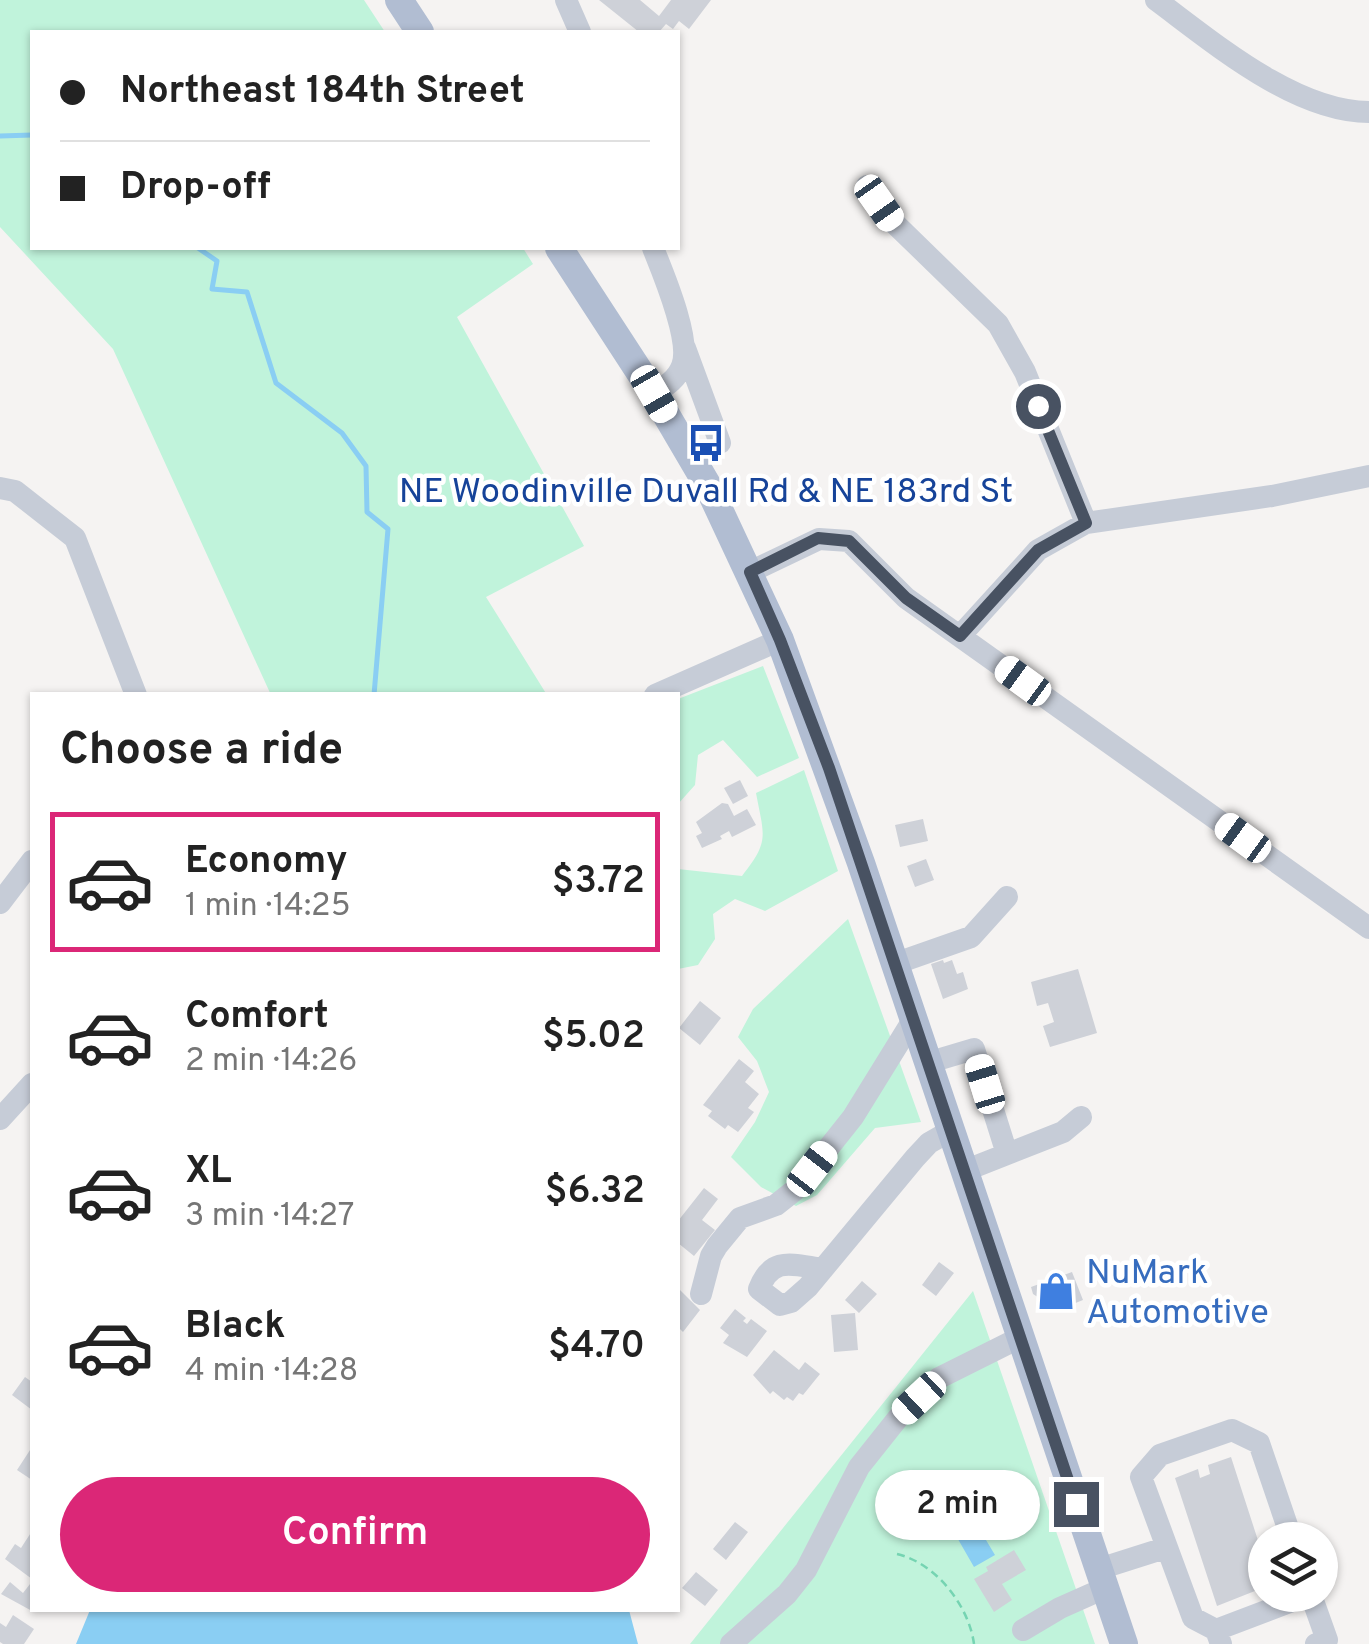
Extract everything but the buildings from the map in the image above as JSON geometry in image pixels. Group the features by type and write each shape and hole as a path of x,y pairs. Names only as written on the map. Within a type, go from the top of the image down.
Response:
{"main road":[{"path":"399,0 419,30"},
{"path":"560,250 654,394 708,486 780,640 829,768 1124,1644"}],"street":[{"path":"566,0 579,30"},
{"path":"1156,0 1226,52 1288,88 1342,112 1369,112"},
{"path":"867,186 890,219 998,324 1024,372 1086,523"},
{"path":"654,250 720,443"},
{"path":"654,394 682,368 685,348"},
{"path":"960,636 1038,550 1086,523 1272,496 1369,476"},
{"path":"0,488 15,492 75,538 135,692"},
{"path":"750,572 818,538 849,541 906,598 1369,928"},
{"path":"662,692 780,640"},
{"path":"0,903 30,864"},
{"path":"894,964 971,937 1007,897"},
{"path":"701,1294 717,1246 740,1218 776,1205 795,1190 853,1117 913,1020"},
{"path":"928,1063 974,1049 1007,1154"},
{"path":"0,1118 30,1086"},
{"path":"964,1171 1063,1132 1080,1117"},
{"path":"823,1269 915,1158 950,1130"},
{"path":"731,1644 787,1594 806,1570 860,1467 898,1418 940,1378 1019,1338"},
{"path":"1273,1612 1218,1637 1193,1618 1141,1477 1160,1455 1232,1430 1259,1444 1286,1522"},
{"path":"1024,1630 1102,1579 1165,1548"},
{"path":"1316,1612 1327,1640 1316,1644"}],"path":[{"path":"897,1554 930,1572 956,1596 974,1644"}],"green space":[{"path":"0,0 364,0 384,30 30,30 30,250 524,250 533,264 457,317 584,546 486,597 545,692 270,692 113,349 0,227"},
{"path":"763,666 799,758 757,777 723,740 698,755 695,785 680,802 680,698"},
{"path":"804,770 838,871 765,911 735,899 713,914 715,939 698,965 680,969 680,869 742,876 761,846 756,793"},
{"path":"848,919 921,1122 875,1128 817,1195 796,1206 761,1187 731,1157 755,1122 769,1092 757,1061 738,1037 753,1009"},
{"path":"973,1291 1095,1644 690,1644"}],"water":[{"path":"971,1515 995,1555 974,1567 951,1527"},
{"path":"89,1612 630,1612 638,1644 76,1644"}],"waterway":[{"path":"0,136 30,135"},
{"path":"201,250 217,261 212,289 247,292 276,383 342,433 366,466 367,512 388,529 374,692"}],"place":[{"name":"NE Woodinville Duvall Rd & NE 183rd St","path":"706,443"},
{"name":"NuMark Automotive","path":"1056,1291"}],"route":[{"path":"1038,406 1086,523 1038,550 960,636 906,598 849,541 818,538 750,572 829,768 1076,1504"}]}
